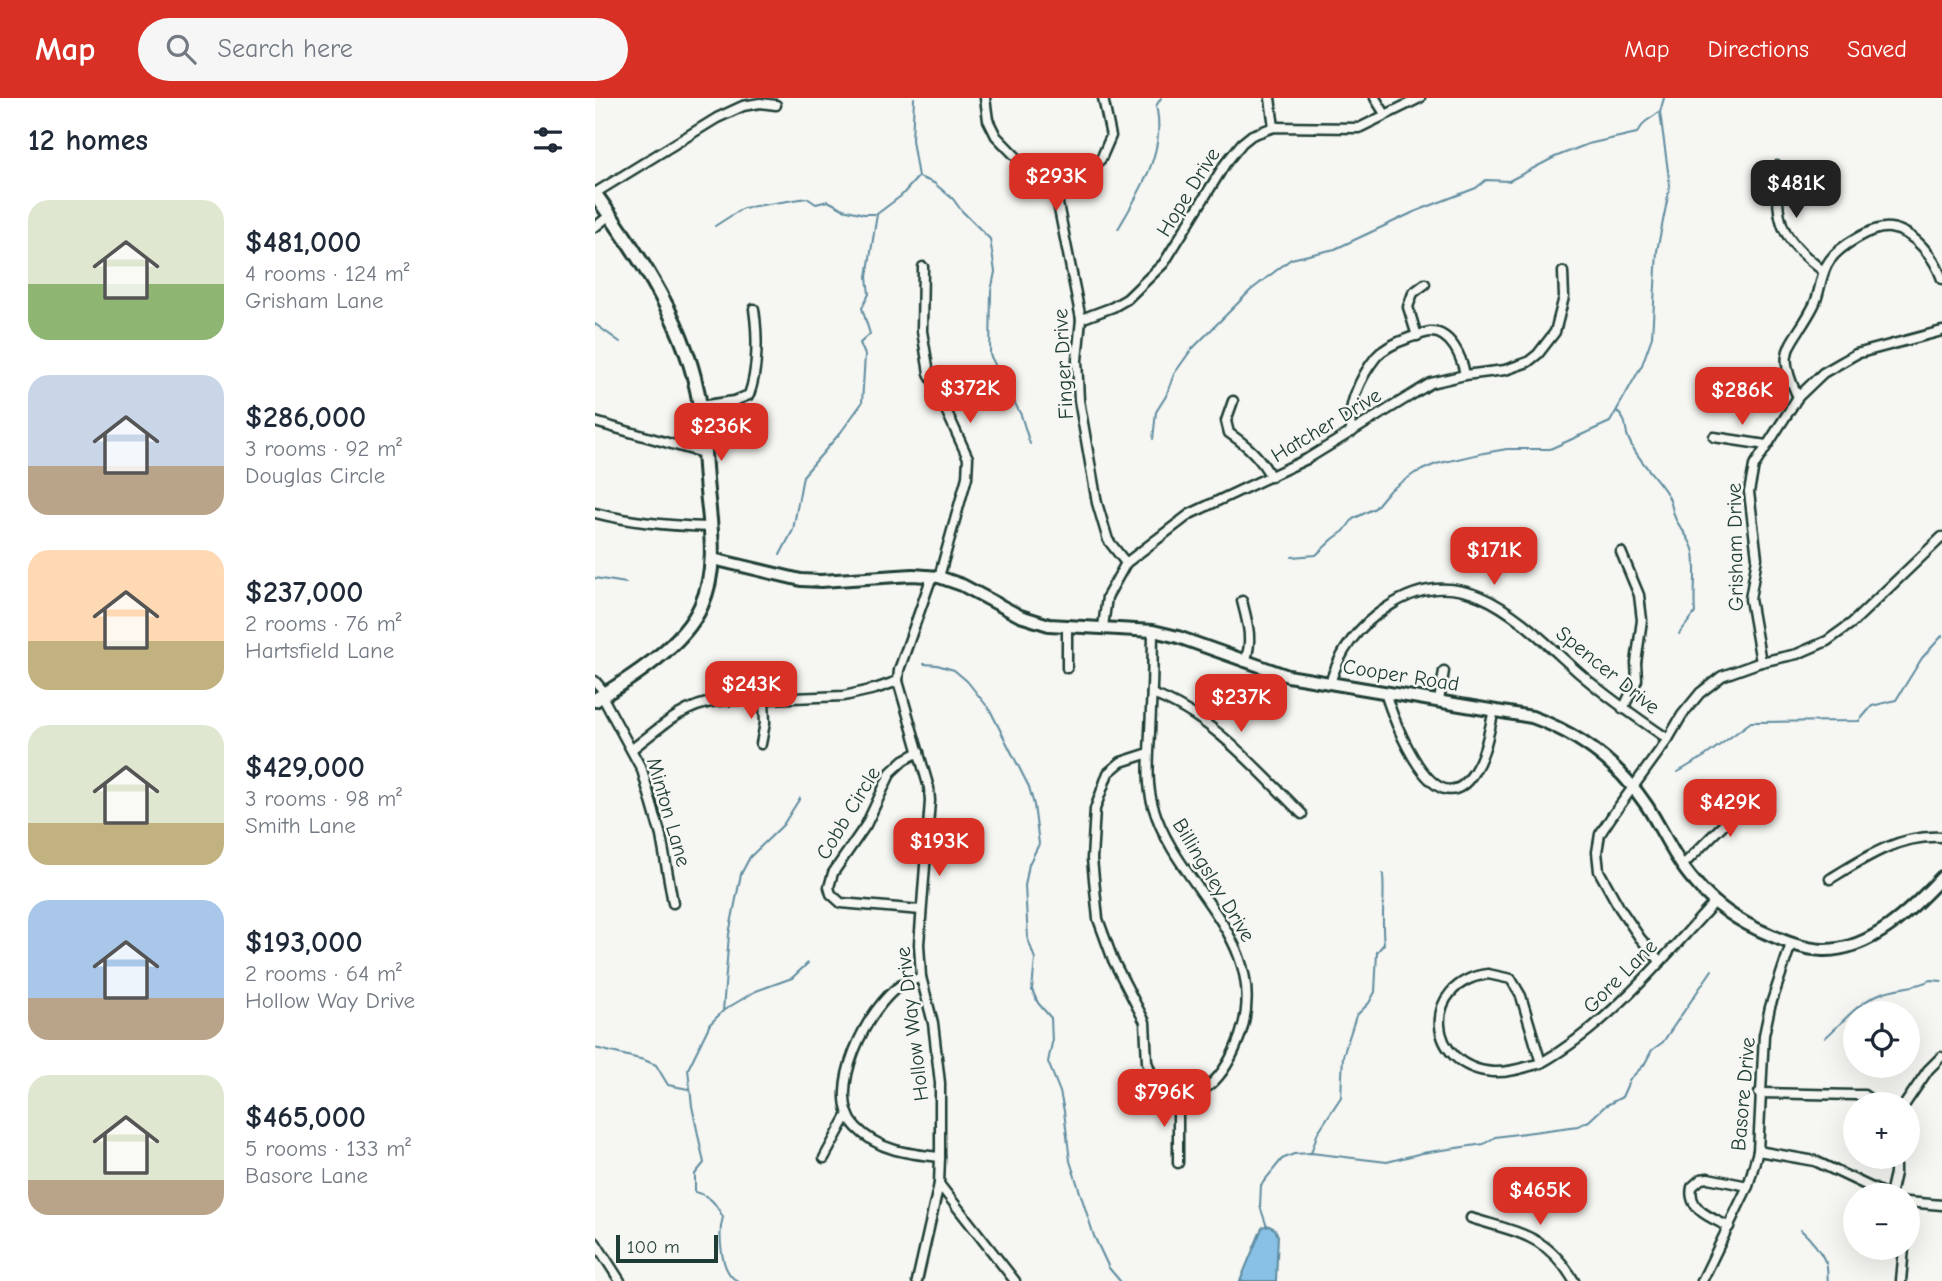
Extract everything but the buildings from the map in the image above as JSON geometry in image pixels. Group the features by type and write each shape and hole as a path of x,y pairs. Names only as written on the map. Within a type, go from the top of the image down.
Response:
{"main road":[{"path":"595,193 677,323 700,407 713,559 708,588 701,608 690,625 653,660 601,697"}],"street":[{"path":"985,98 988,120 996,136 1056,199 1101,159 1111,136 1103,98"},
{"path":"1270,98 1274,127"},
{"path":"1375,98 1385,114"},
{"name":"Hope Drive","path":"1081,319 1113,307 1139,289 1164,263 1234,151 1252,135 1274,127 1359,128 1420,98"},
{"path":"595,193 717,118 743,106 760,103 776,105"},
{"path":"1777,166 1778,213 1786,236 1823,271"},
{"name":"Finger Drive","path":"1056,199 1081,319 1077,360 1079,400 1097,503 1108,540 1126,563"},
{"path":"595,227 610,215"},
{"path":"1798,397 1786,371 1785,356 1815,304 1823,271 1830,260 1849,243 1878,229 1890,228 1903,233 1929,254 1939,268 1942,279"},
{"path":"632,749 681,712 698,704 843,696 898,681 899,670 935,576 967,477 968,458 929,373 922,331 923,267"},
{"name":"Hatcher Drive","path":"1103,627 1107,597 1126,563 1198,510 1271,477 1352,432 1431,383 1505,370 1528,362 1538,355 1555,332 1563,297 1563,272"},
{"path":"1417,336 1408,307 1413,293 1425,284"},
{"path":"700,407 734,401 749,395 753,385 756,337 754,309"},
{"name":"Grisham Drive","path":"1761,662 1750,599 1757,558 1749,492 1754,466 1798,397 1823,373 1856,354 1942,331"},
{"path":"1352,432 1349,422 1351,403 1376,357 1396,343 1430,332 1442,335 1462,360 1465,375"},
{"path":"1233,401 1226,421 1229,433 1248,446 1271,477"},
{"path":"595,422 703,453"},
{"path":"1714,436 1766,445"},
{"path":"595,513 660,526 711,527"},
{"path":"1660,961 1619,908 1599,871 1597,852 1600,834 1700,693 1722,677 1761,662 1797,654 1827,641 1852,623 1942,537"},
{"path":"1621,552 1639,595 1642,620 1636,663 1637,680 1623,709"},
{"name":"Cooper Road","path":"713,559 800,580 935,576 963,585 1020,616 1067,627 1153,631 1178,637 1288,676 1532,717 1566,730 1593,748 1634,788 1682,866 1714,903 1750,926 1791,944 1825,950 1849,946 1869,938 1887,928 1942,877"},
{"name":"Spencer Drive","path":"1330,683 1338,659 1348,643 1382,610 1404,596 1428,588 1453,588 1491,601 1520,620 1623,709 1668,739"},
{"path":"1243,601 1250,635 1250,648 1245,662"},
{"path":"1067,627 1067,668"},
{"name":"Billingsley Drive","path":"1153,631 1149,753 1152,805 1164,834 1213,906 1233,941 1242,963 1247,992 1243,1027 1229,1061 1202,1091 1178,1096"},
{"path":"1439,701 1444,671"},
{"name":"Minton Lane","path":"595,681 601,697 642,770 661,836 673,903"},
{"name":"Hollow Way Drive","path":"898,681 930,801 921,910 921,977 933,1023 938,1071 940,1157 939,1184 917,1281"},
{"path":"1385,692 1395,724 1418,765 1433,784 1444,788 1461,786 1473,774 1484,751 1494,710"},
{"path":"1152,694 1176,703 1201,718 1303,814"},
{"path":"761,744 765,723 764,699"},
{"name":"Cobb Circle","path":"919,752 904,760 891,772 866,825 833,873 829,887 831,894 841,904 921,910"},
{"path":"1149,753 1113,766 1101,788 1095,808 1092,877 1098,919 1112,960 1145,1022 1150,1072 1156,1086 1178,1096 1178,1163"},
{"path":"1682,866 1758,791"},
{"path":"1829,879 1871,853 1904,841 1928,836 1942,837"},
{"name":"Gore Lane","path":"1541,1063 1521,996 1511,979 1500,975 1476,976 1453,990 1443,1003 1438,1025 1445,1045 1460,1061 1494,1072 1541,1063 1566,1049 1595,1027 1714,903"},
{"name":"Basore Drive","path":"1702,1281 1748,1186 1758,1151 1764,1035 1770,1007 1791,944"},
{"path":"921,977 901,985 865,1028 846,1076 843,1091 848,1114 854,1126 879,1144 894,1151 940,1157"},
{"path":"1913,1092 1941,1057"},
{"path":"1759,1093 1843,1095"},
{"path":"824,1158 848,1114"},
{"path":"1758,1151 1815,1161 1862,1183"},
{"path":"1729,1227 1695,1206 1691,1199 1692,1187 1708,1178 1748,1186"},
{"path":"939,1184 1015,1281"},
{"path":"1920,1203 1942,1205"},
{"path":"1471,1218 1517,1232 1546,1245 1563,1262 1574,1281"},
{"path":"595,1242 620,1281"},
{"path":"1901,1281 1903,1260"}],"water":[{"path":"1267,1225 1275,1229 1278,1236 1276,1281 1240,1281 1262,1228"}],"waterway":[{"path":"780,555 793,530 803,476 862,403 865,355 860,343 870,334 862,308 869,294 867,277 877,214 901,196 918,177 912,140 914,98"},
{"path":"1118,229 1142,186 1154,155 1158,139 1156,106 1161,98"},
{"path":"1292,557 1316,555 1344,531 1353,519 1375,508 1389,491 1415,473 1436,464 1507,449 1550,449 1610,422 1642,365 1652,337 1657,251 1670,186 1660,112 1664,98"},
{"path":"1153,439 1156,412 1166,396 1174,374 1191,350 1251,290 1291,259 1335,249 1414,212 1476,188 1486,180 1509,181 1555,157 1588,144 1637,133 1645,122 1658,113"},
{"path":"919,177 934,183 953,199 990,239 995,272 991,291 990,355 1021,415 1030,444"},
{"path":"715,226 743,208 807,198 816,204 828,201 843,209 875,214"},
{"path":"595,324 620,342"},
{"path":"1617,411 1624,420 1633,448 1667,494 1676,520 1693,548 1695,613 1679,634"},
{"path":"595,578 626,583"},
{"path":"1678,772 1751,722 1859,721 1872,706 1896,700 1922,658 1942,636"},
{"path":"924,664 954,670 967,681 990,710 1029,787 1039,844 1029,864 1025,886 1028,939 1035,959 1032,990 1038,1003 1051,1018 1052,1043 1048,1062 1060,1092 1070,1161 1094,1236 1109,1268 1120,1281"},
{"path":"738,1281 732,1277 724,1262 721,1242 723,1217 712,1201 695,1192 695,1174 704,1163 692,1106 688,1069 710,1024 723,1011 729,934 741,874 750,857 783,825 800,798"},
{"path":"1311,1153 1318,1132 1341,1097 1343,1056 1356,1016 1369,1003 1375,992 1377,952 1384,944 1383,874"},
{"path":"724,1010 756,991 792,978 808,963"},
{"path":"1267,1227 1260,1206 1261,1185 1282,1159 1294,1154 1311,1153 1387,1162 1422,1153 1484,1144 1495,1137 1578,1126 1589,1121 1605,1106 1622,1097 1630,1079 1644,1065 1652,1050 1663,1042 1712,970"},
{"path":"1825,1038 1874,997 1930,980 1942,981"},
{"path":"595,1048 656,1065 668,1085 688,1089"},
{"path":"1801,1230 1824,1258 1828,1281"}]}
